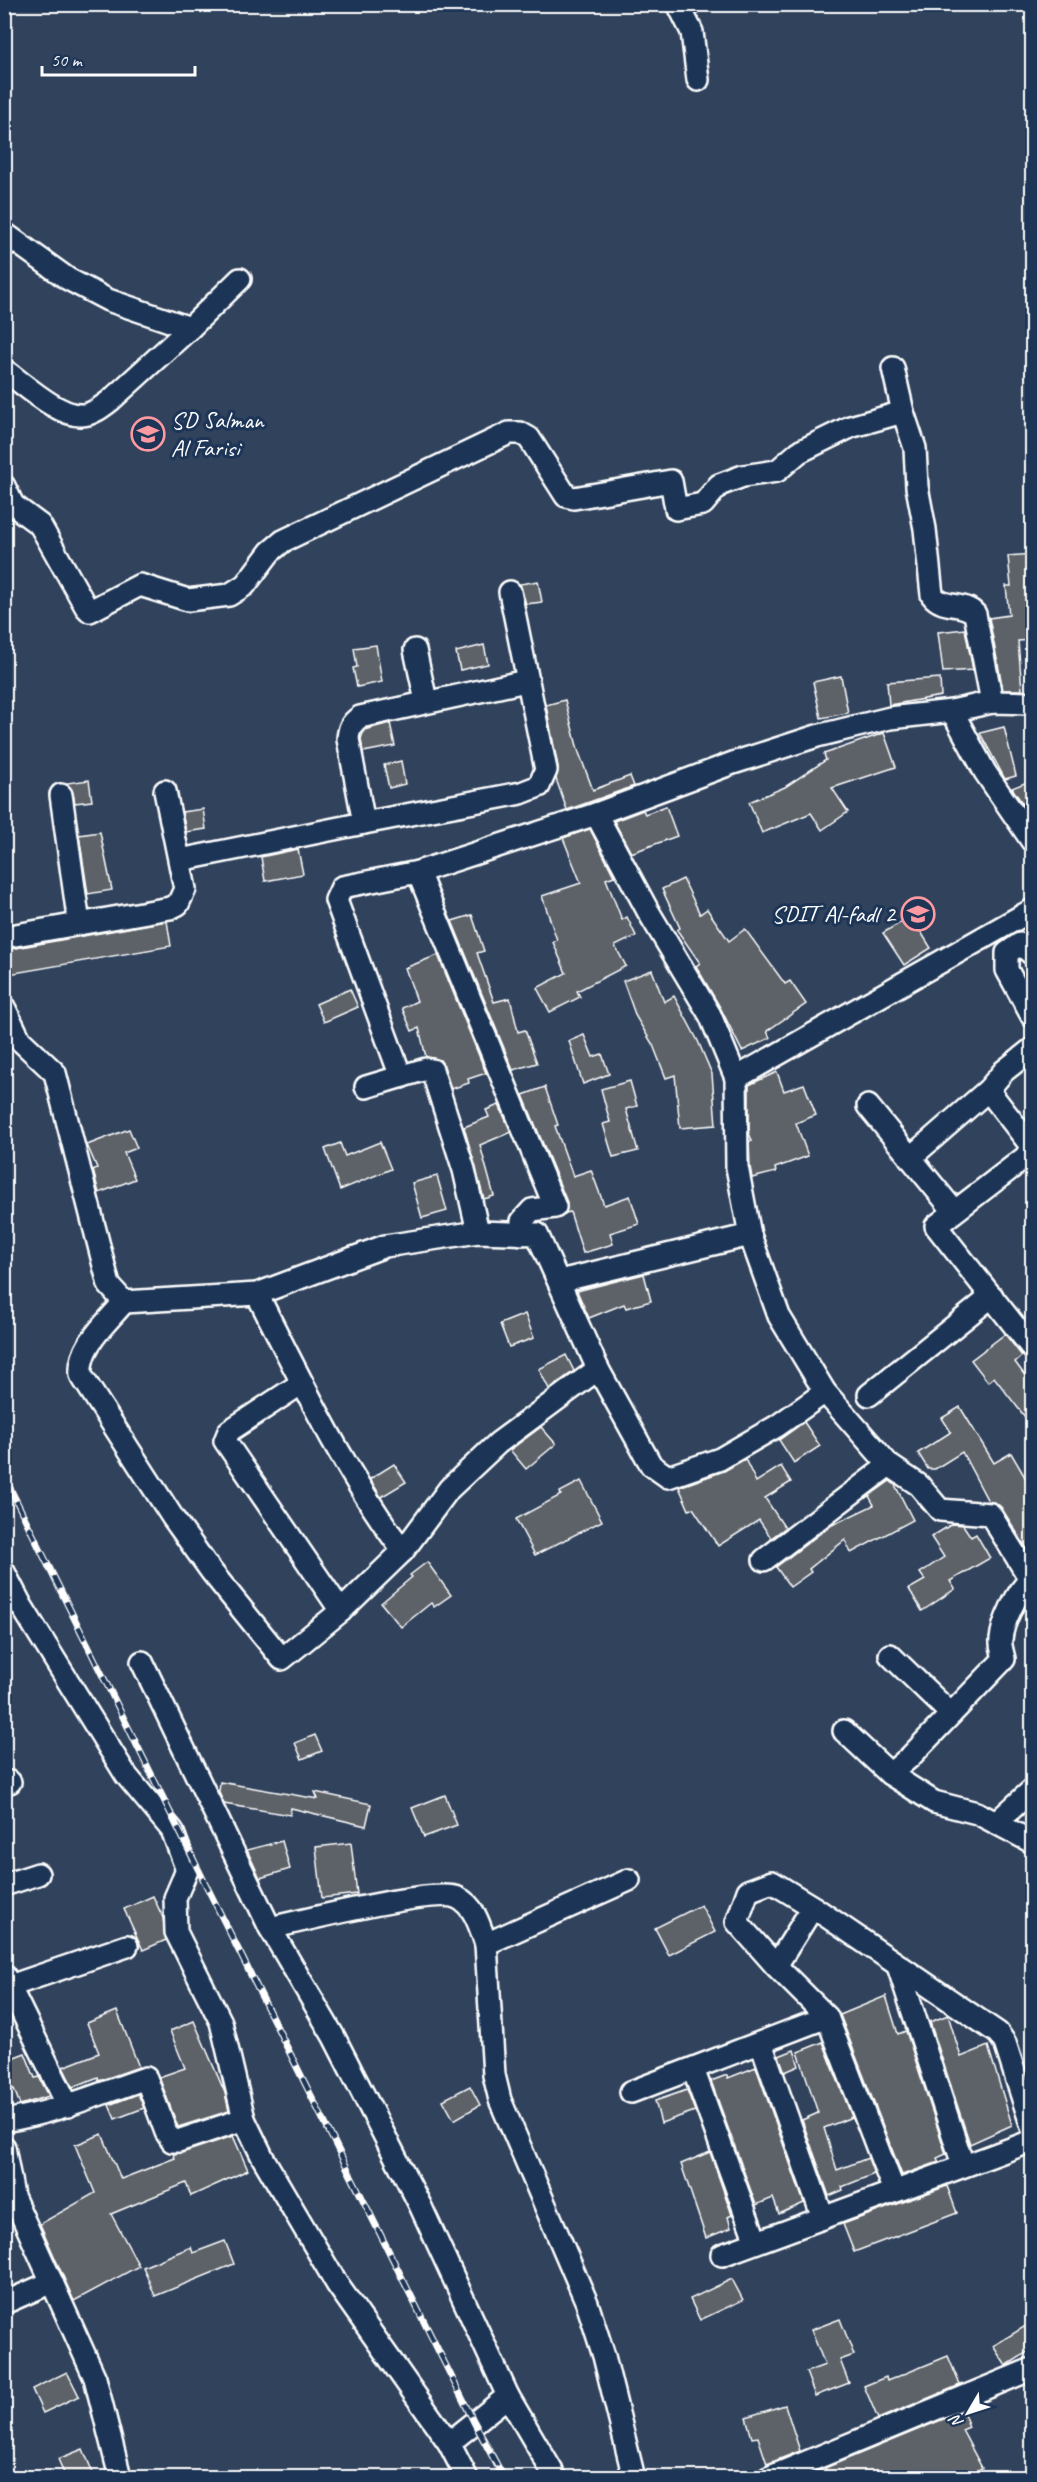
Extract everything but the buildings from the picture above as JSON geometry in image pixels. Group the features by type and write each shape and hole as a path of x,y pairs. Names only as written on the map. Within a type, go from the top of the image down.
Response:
{"street":[{"path":"678,4 692,32 698,80"},
{"path":"4,233 68,279 108,300 190,327"},
{"path":"4,370 63,412 82,416 99,409 111,400 240,279"},
{"path":"893,368 903,412 915,448 917,487 926,529 932,595 941,604 969,609 975,614 992,702"},
{"path":"4,486 13,505 40,525 86,608 90,611 140,585 188,600 229,595 245,585 270,552 283,541 509,433 529,438 567,496 573,498 671,481 676,510 703,504 719,485 743,476 777,471 799,452 850,427 903,412"},
{"path":"180,860 521,794 539,786 546,770 526,681 510,592"},
{"path":"414,650 426,701"},
{"path":"364,823 348,739 353,722 360,717 426,701 526,681"},
{"path":"401,1077 336,900 342,887 418,872 596,814 733,763 817,735 891,718 952,711 992,702 1032,703"},
{"path":"952,711 984,772 1032,841"},
{"path":"4,937 170,908 178,904 185,889 165,791"},
{"path":"61,795 79,924"},
{"path":"596,814 648,912 710,1015 736,1078 737,1167 750,1235 779,1316 825,1392 889,1465 919,1485 940,1510 990,1514 1031,1581 1021,1587 1000,1640 1004,1659 890,1774"},
{"path":"418,872 555,1207 532,1210 522,1221 522,1234"},
{"path":"736,1078 1032,910"},
{"path":"1032,954 1020,944 1008,953 1007,970 1032,1016"},
{"path":"4,1007 20,1040 55,1073 110,1285 124,1302"},
{"path":"910,1158 1032,1048"},
{"path":"366,1087 426,1069 433,1073 464,1170 478,1232"},
{"path":"988,1090 1032,1147"},
{"path":"868,1106 954,1211"},
{"path":"1032,1152 936,1226 1032,1348"},
{"path":"598,1369 498,1443 448,1489 403,1551 341,1611 285,1658 280,1657 173,1518 81,1375 80,1363 83,1353 124,1302 249,1295 385,1246 478,1232 537,1234 598,1369 651,1465 669,1477 720,1459 777,1426 825,1392"},
{"path":"560,1281 750,1235"},
{"path":"249,1295 258,1326"},
{"path":"249,1295 379,1519 403,1551"},
{"path":"869,1395 992,1296"},
{"path":"302,1383 229,1431 225,1441 341,1611"},
{"path":"764,1560 889,1465"},
{"path":"4,1572 21,1605 126,1775 172,1830 187,1870 176,1898 176,1932 221,2022 243,2119 263,2158 338,2284 449,2443 467,2478"},
{"path":"890,1655 951,1714"},
{"path":"142,1662 270,1928 334,2037 420,2205 508,2396 556,2478"},
{"path":"844,1731 890,1774 934,1802 977,1813 1032,1842"},
{"path":"996,1823 1032,1790"},
{"path":"4,1885 38,1874"},
{"path":"486,1944 629,1880"},
{"path":"894,2191 827,2017 776,1966 737,1922 748,1891 772,1882 813,1907 1002,2037 1031,2116"},
{"path":"270,1928 365,1907 440,1895 455,1896 467,1904 475,1915 486,1944 494,2075 500,2100 587,2303 604,2356 634,2478"},
{"path":"776,1966 813,1907"},
{"path":"68,2106 7,1980 128,1946"},
{"path":"898,1966 963,2165"},
{"path":"631,2092 827,2017"},
{"path":"760,2043 823,2218"},
{"path":"693,2069 756,2242"},
{"path":"4,2121 34,2116 68,2106 146,2078 166,2132 172,2141 243,2119"},
{"path":"722,2255 1032,2141"},
{"path":"4,2147 13,2196 95,2378 118,2469 118,2478"},
{"path":"4,2303 52,2282"},
{"path":"768,2478 1032,2368"},
{"path":"449,2443 508,2396"}],"railway":[{"path":"4,1476 210,1893 504,2478"}],"place":[{"name":"SD Salman Al Farisi","path":"148,434"},
{"name":"SDIT Al-fadl 2","path":"918,914"}]}
